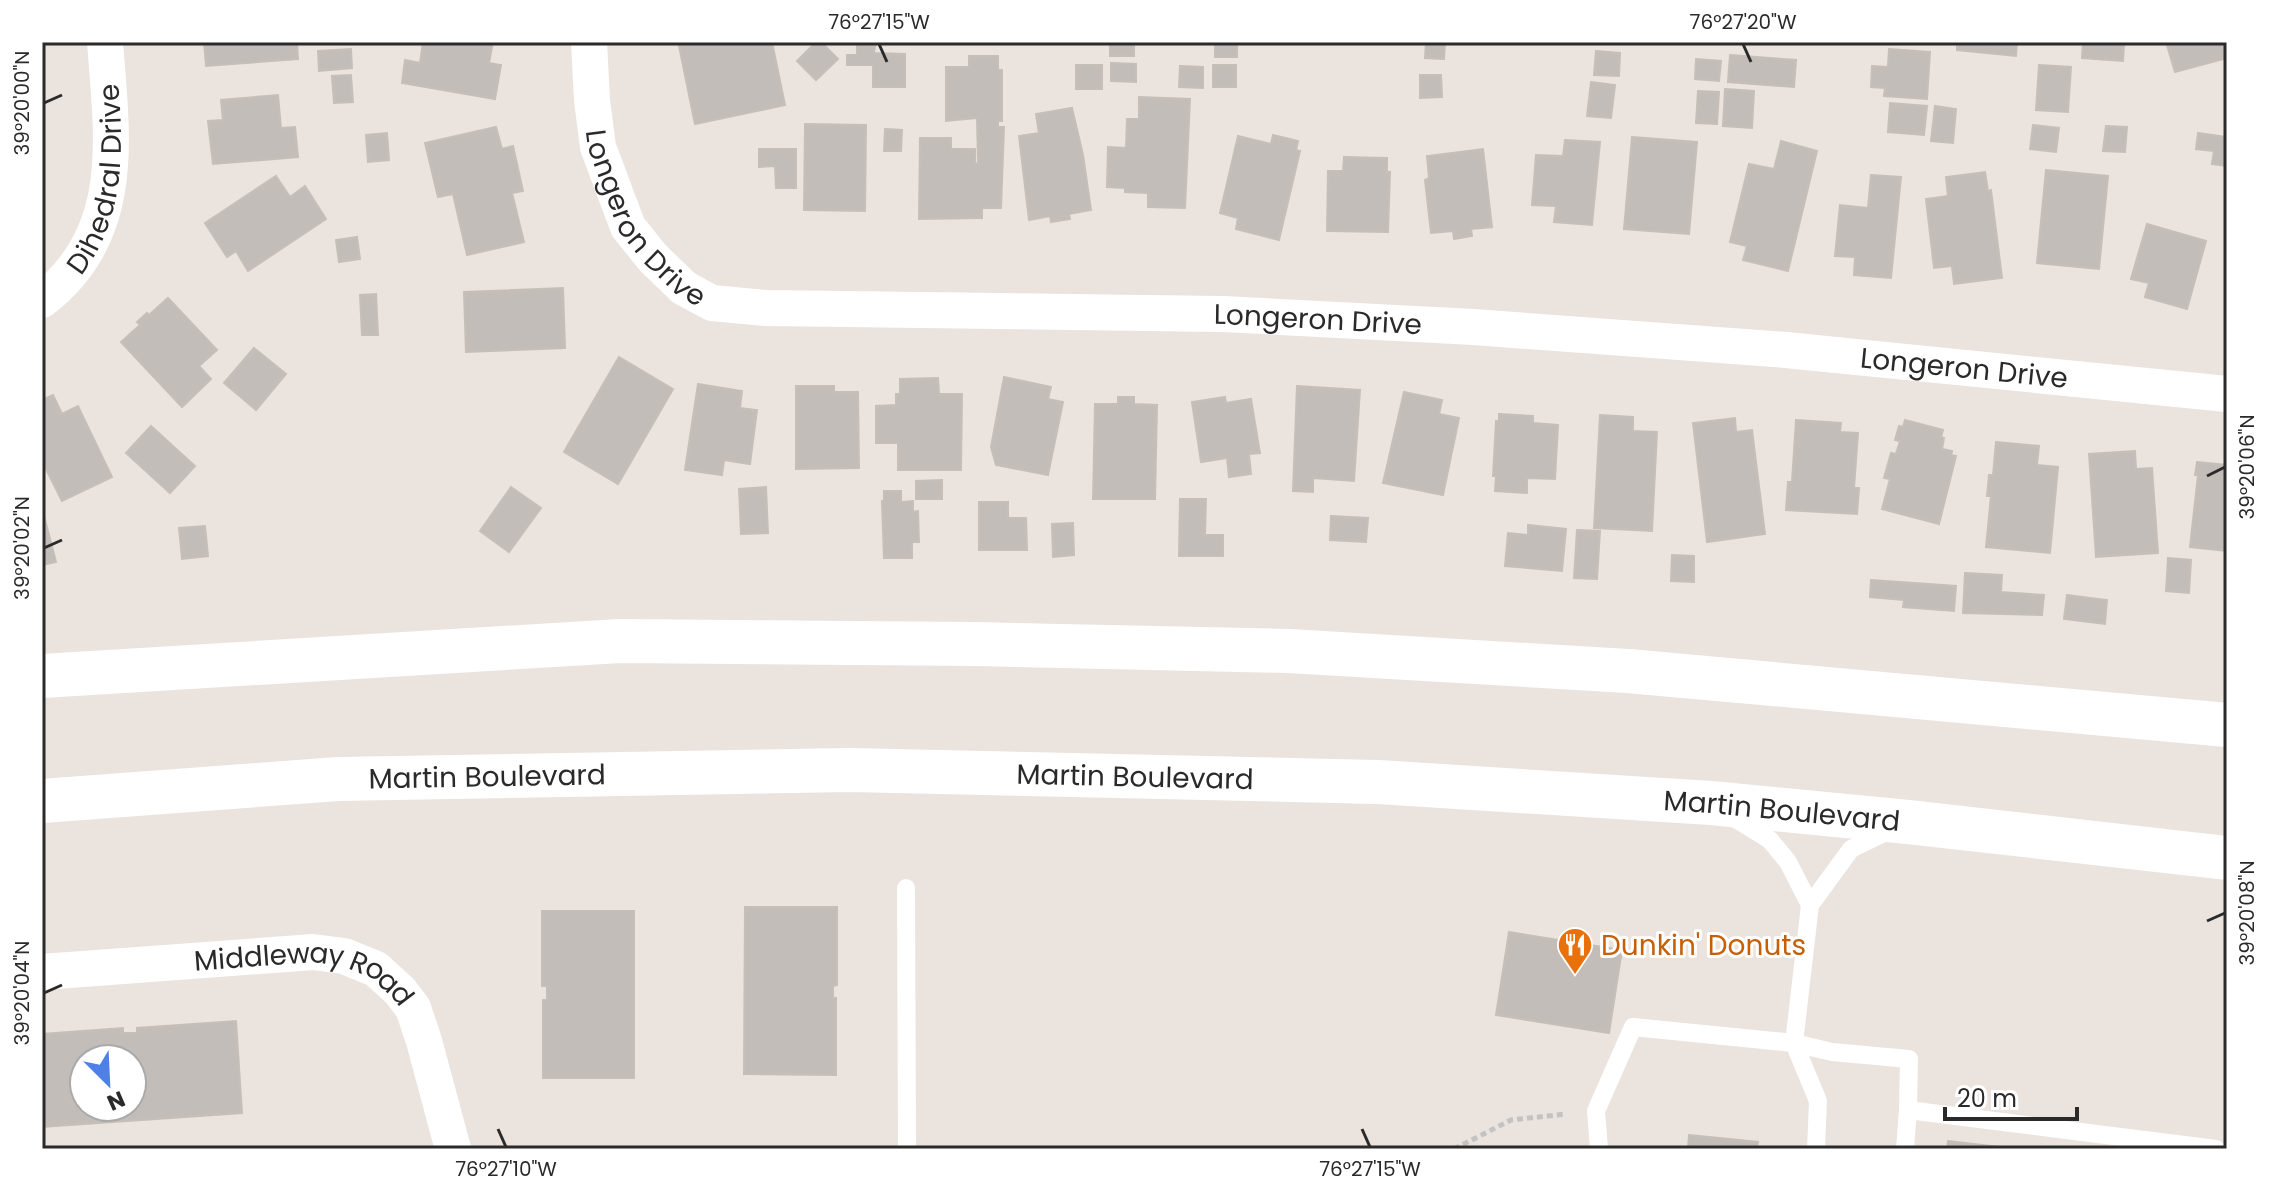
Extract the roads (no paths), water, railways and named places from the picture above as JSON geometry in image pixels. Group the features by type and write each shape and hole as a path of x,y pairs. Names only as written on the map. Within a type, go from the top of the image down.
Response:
{"main road":[{"path":"42,676 620,641 1289,651 1628,671 2227,725"},
{"name":"Martin Boulevard","path":"42,801 338,779 850,770 1378,782 1711,803 2227,858"}],"street":[{"name":"Dihedral Drive","path":"42,300 59,287 82,258 106,201 111,166 105,42"},
{"name":"Longeron Drive","path":"589,42 598,147 628,227 653,258 684,288 712,303 766,308 1223,314 1459,326 1786,350 2227,394"},
{"name":"Middleway Road","path":"42,972 313,952 344,956 376,969 413,1008 453,1149"}],"lane":[{"path":"1711,803 1770,840 1788,862 1810,905"},
{"path":"1816,1149 1818,1101 1794,1043 1810,905 1851,849 1908,822"},
{"path":"906,888 907,1149"},
{"path":"1599,1149 1596,1111 1633,1027 1794,1043 1832,1052 1909,1059 1905,1149"},
{"path":"1908,1110 2216,1149"}],"place":[{"name":"Dunkin' Donuts","path":"1575,976"}]}
